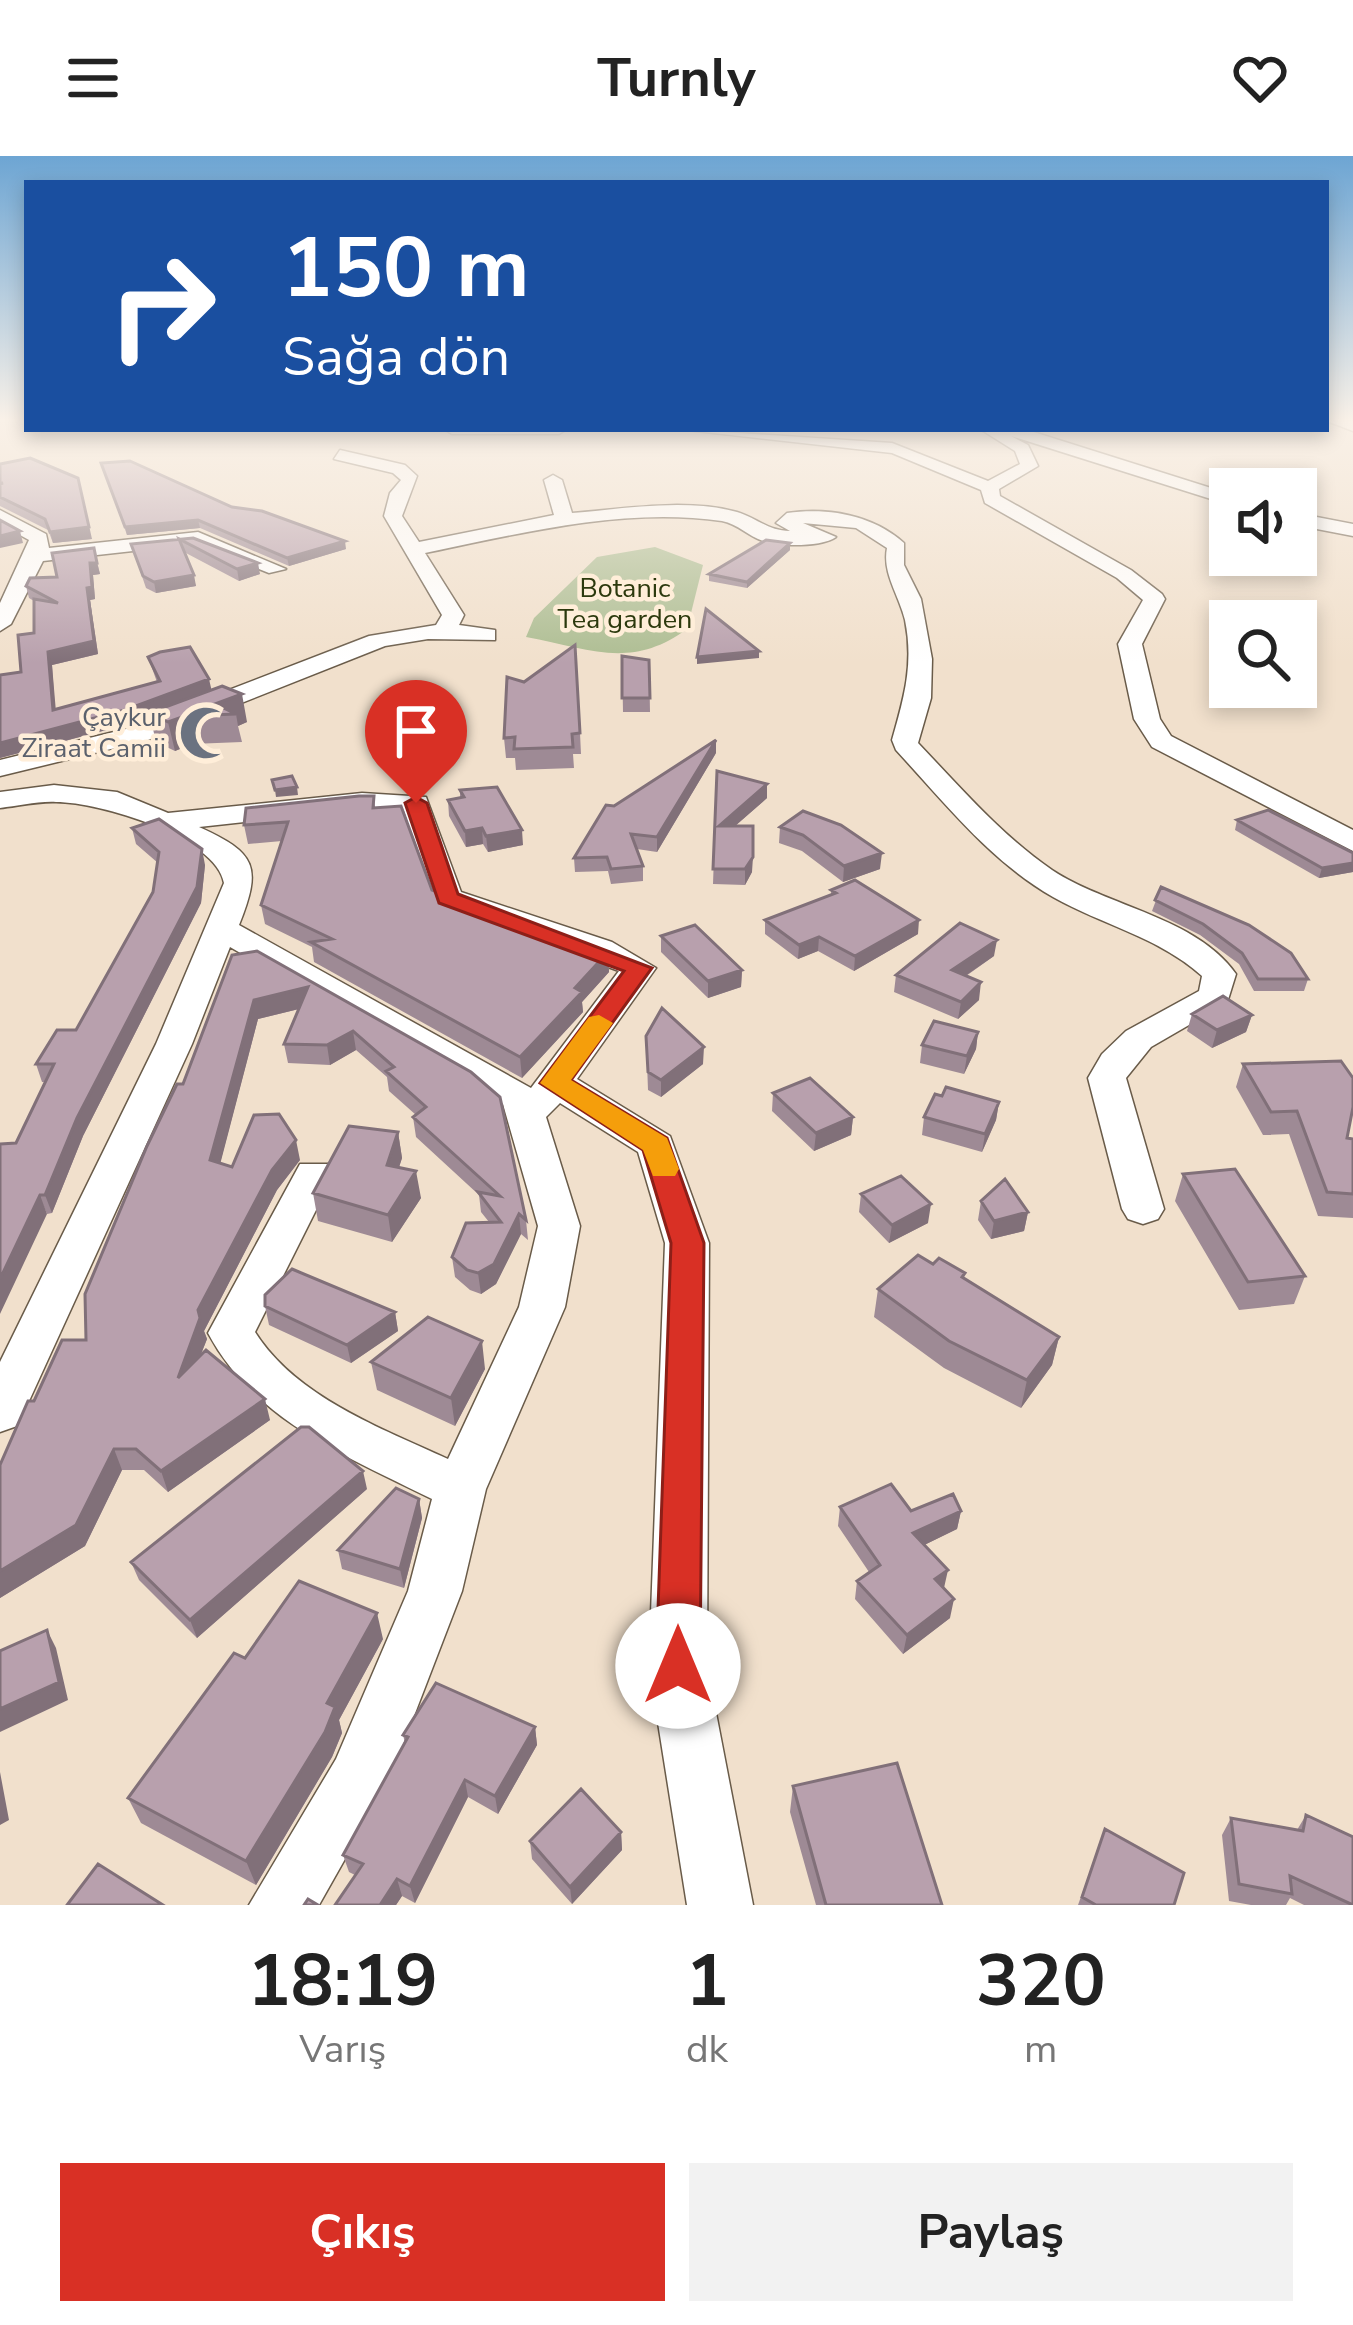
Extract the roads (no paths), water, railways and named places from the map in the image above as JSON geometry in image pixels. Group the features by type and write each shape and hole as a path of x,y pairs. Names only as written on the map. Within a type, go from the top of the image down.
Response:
{"street":[{"path":"397,500 393,516 453,615 446,628"},
{"path":"559,500 564,519"},
{"path":"992,500 1124,574 1154,599 1130,644 1147,719 1161,741 1353,842"},
{"path":"413,549 564,519 677,511 734,517 770,537 826,537 785,523 786,518 809,517 861,523 884,533 897,547 894,565 906,584 918,633 920,674 905,744 963,806 1048,880 1177,944 1220,974 1215,996 1182,1019 1132,1040 1107,1078 1143,1209"},
{"path":"0,516 39,538 35,556 0,624"},
{"path":"1317,523 1353,530"},
{"path":"35,556 198,538 276,569"},
{"path":"0,768 52,761 150,728 350,648 417,629 487,634"},
{"path":"0,800 54,793 117,800 216,846 236,863 240,884 174,1044 0,1412"},
{"path":"165,822 362,801 416,803 447,898 639,968 537,1090 559,1226 542,1306 460,1489 435,1591 358,1780 282,1905"},
{"path":"221,928 537,1090 656,1145 687,1243 678,1666 720,1905"},
{"path":"314,1174 231,1333 241,1355 304,1408 460,1489"}],"place":[{"name":"Çaykur Ziraat Camii","path":"206,733"}],"park label":[{"name":"Botanic Tea garden","path":"625,604"}]}
